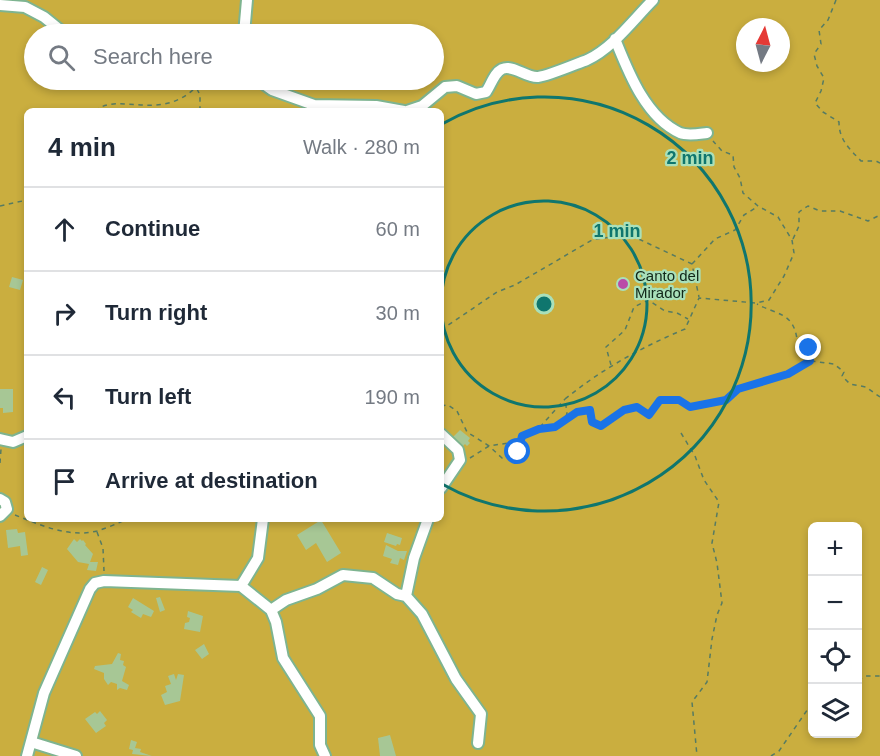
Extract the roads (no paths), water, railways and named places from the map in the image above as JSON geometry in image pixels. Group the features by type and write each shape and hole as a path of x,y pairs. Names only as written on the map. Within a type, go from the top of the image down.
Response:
{"street":[{"path":"245,24 247,0"},
{"path":"444,87 457,86 476,94 486,92 501,69 510,68 525,75 538,77 589,59 615,39 652,0"},
{"path":"0,5 25,7 53,24"},
{"path":"615,39 630,77 643,98 663,122 680,133 691,135 707,133"},
{"path":"272,90 314,105 388,108"},
{"path":"416,108 422,106 441,90"},
{"path":"1,439 13,442 24,437"},
{"path":"444,437 458,450 460,459 444,483"},
{"path":"0,499 7,505 3,514"},
{"path":"241,586 258,558 263,522"},
{"path":"406,596 414,558 427,522"},
{"path":"271,610 286,600 317,589 343,575 373,578 397,594 406,596 422,614 456,680 481,714 478,743"},
{"path":"27,756 44,693 90,589 95,584 104,581 241,586 271,610 284,658 320,716 320,745 325,756"},
{"path":"31,742 75,756"}],"place":[{"name":"Canto del Mirador","path":"623,284"}]}
